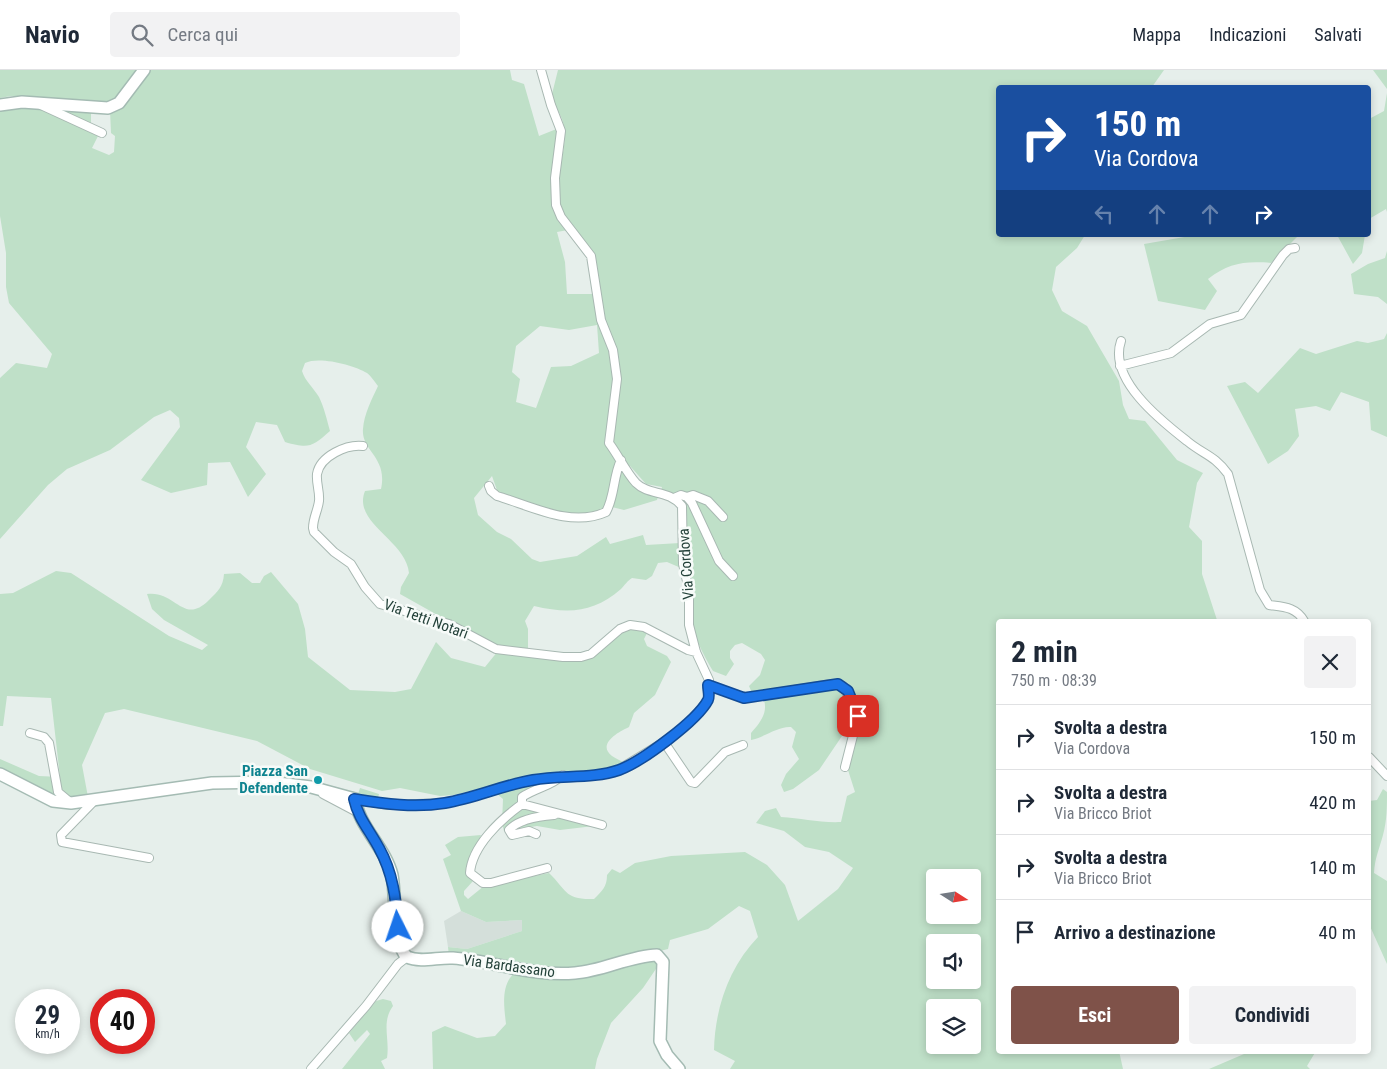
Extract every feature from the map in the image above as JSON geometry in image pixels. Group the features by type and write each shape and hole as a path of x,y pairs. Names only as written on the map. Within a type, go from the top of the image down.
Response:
{"street":[{"path":"0,105 37,103 108,108 119,103 144,70"},
{"path":"541,70 550,105 561,131 555,178 556,205 561,217 591,256 601,320 612,350 617,379 609,443 637,484 674,498 681,495 688,497 693,495 708,501 723,517"},
{"path":"37,103 102,133"},
{"path":"1120,366 1171,353 1210,324 1241,315 1283,255 1289,249 1295,248"},
{"path":"1121,341 1118,350 1120,366 1136,395 1188,442 1219,461 1228,474 1260,590 1269,605 1289,607 1303,619"},
{"name":"Via Tetti Notari","path":"363,446 352,445 341,448 319,468 317,475 319,502 313,528 314,532 334,552 351,564 365,587 380,604 449,624 496,649 506,651 524,651 569,658 581,657 591,654 620,629 630,625 644,627 688,650 696,652"},
{"path":"489,486 491,492 497,496 566,517 580,519 606,512 616,471 621,460"},
{"path":"688,497 702,522 719,561 733,576"},
{"name":"Via Cordova","path":"674,498 682,506 683,564 689,590 689,625 696,652 709,680 708,685"},
{"path":"0,774 53,802 71,803 212,783 270,782 311,787 354,799 388,805 446,803 532,780 563,775 602,774 618,770 664,742 689,723 708,699 708,685 744,698 831,684 843,686 858,716 845,768"},
{"path":"30,733 44,737 49,743 58,792 71,803"},
{"path":"664,742 691,782 695,782 725,752 731,748 743,746"},
{"path":"1371,759 1387,776"},
{"path":"547,868 491,883 483,883 470,873 471,859 499,824 522,804 522,797 555,782 563,775"},
{"path":"311,787 358,812"},
{"path":"96,798 61,835 62,842 149,858"},
{"path":"311,1069 366,1006 398,964 407,957 400,947 396,899 391,873 379,847 358,812 354,799"},
{"path":"522,804 602,825"},
{"path":"536,834 529,831 512,835 509,830 514,825 529,820 559,814"},
{"name":"Via Bardassano","path":"407,957 421,959 451,958 540,973 574,974 604,969 644,956 657,955 662,962 660,1041 667,1055 679,1069"}],"shaded area":[{"path":"461,911 486,922 522,920 522,931 467,949 448,947 444,921"}],"green space":[{"path":"0,70 138,70 119,97 102,102 11,96 0,98"},
{"path":"149,70 510,70 512,80 524,84 539,136 559,128 552,189 568,230 557,232 565,262 567,294 594,294 607,344 597,265 564,217 558,199 558,179 565,139 562,119 551,98 558,70 1164,70 1153,85 996,85 996,237 1084,237 1077,248 1056,267 1052,290 1062,311 1087,326 1119,381 1123,405 1129,419 1145,421 1177,460 1203,473 1197,483 1189,527 1202,541 1202,574 1217,619 996,619 996,1054 1120,1054 1123,1069 730,1069 735,1061 714,1050 717,1019 726,989 739,961 758,937 750,911 739,906 708,929 670,940 668,949 574,972 449,956 448,947 467,949 522,931 522,920 486,922 461,911 443,859 451,855 445,845 458,837 481,835 467,863 469,875 473,881 464,891 464,895 468,899 484,886 549,873 571,896 594,899 604,888 607,875 612,869 620,873 635,863 671,856 745,852 767,865 785,885 798,921 838,889 853,868 829,852 805,847 784,831 756,823 765,811 776,808 781,817 841,822 847,796 855,792 848,770 861,718 852,690 848,683 841,682 752,693 749,686 760,675 765,660 761,654 742,643 735,645 730,651 730,658 734,664 726,676 713,671 698,643 693,627 691,607 692,578 691,573 686,570 683,501 671,493 661,491 662,487 646,484 630,466 624,468 658,496 657,500 624,510 612,507 605,511 572,517 498,493 492,476 474,498 478,515 497,532 511,539 532,559 540,562 577,556 606,537 610,544 643,535 646,545 680,543 681,568 667,562 658,563 652,576 646,580 632,578 621,589 601,603 580,610 558,610 534,606 525,621 528,629 528,651 501,647 466,631 400,594 401,587 409,573 406,561 372,522 366,513 363,502 365,491 381,489 381,469 363,437 367,412 378,386 367,373 336,362 311,361 305,363 302,371 319,397 330,431 319,440 305,446 285,442 277,425 256,422 246,447 266,474 248,497 230,462 208,463 207,485 171,493 141,480 180,427 179,418 170,410 154,417 110,450 67,469 48,485 0,539 0,378 16,363 47,368 52,354 9,303 6,287 6,253 0,216 0,109 33,107 91,111 91,125 98,136 92,148 109,155 114,152 115,136 111,133 110,110 128,98 138,88","holes":["597,325 599,353 571,366 551,367 536,408 516,402 520,379 512,372 516,346 540,326 569,330"]},
{"path":"1373,70 1387,70 1387,89"},
{"path":"1387,93 1387,212 1386,209 1371,218 1371,118 1384,111"},
{"path":"1184,237 1297,237 1271,263 1253,262 1237,264 1223,269 1208,279 1217,291 1205,310 1158,301 1144,244"},
{"path":"1338,237 1365,237 1362,253 1353,264"},
{"path":"1387,251 1387,304 1378,297 1354,294 1351,274 1368,264 1385,258"},
{"path":"1387,333 1387,437 1371,430 1369,402 1341,392 1330,411 1316,406 1295,409 1299,436 1288,451 1268,464 1227,386 1245,382 1258,393 1300,348 1316,354 1357,341 1368,343 1384,339"},
{"path":"56,571 71,573 169,636 202,650 208,645 164,620 152,609 147,594 157,594 192,609 200,607 209,600 221,586 224,574 240,573 252,583 260,583 264,576 271,572 298,604 305,629 308,657 350,690 395,692 411,689 436,642 451,658 485,667 498,651 581,658 625,628 648,631 644,639 647,646 667,656 671,662 655,695 634,713 629,727 615,735 608,743 608,751 612,756 626,764 601,771 583,771 530,777 454,795 440,796 400,788 382,791 310,769 257,741 124,709 105,713 82,765 88,797 62,797 42,792 0,770 0,759 39,776 60,777 51,698 7,696 3,726 0,726 0,594 13,593"},
{"path":"839,686 856,716 851,729 842,736 819,770 793,789 784,792 781,785 786,774 799,759 792,747 796,732 791,727 786,727 751,740 751,733 760,722 765,709 764,700 759,697"},
{"path":"532,781 551,782 535,785 523,791 519,800 594,826 560,830 537,826 504,831 502,823 503,799 496,793"},
{"path":"360,788 379,794 378,798 358,794"},
{"path":"1383,789 1387,792 1386,819 1374,873 1387,881 1387,964 1371,928 1371,801 1377,800"},
{"path":"657,957 660,963 643,988 611,1023 595,1069 433,1069 432,1032 445,1026 477,1038 495,1036 506,1024 504,995 508,982 517,971 540,975"},
{"path":"383,999 391,1001 393,1006 387,1018 387,1058 381,1061 385,1069 342,1069 370,1034 367,1030 355,1042 349,1033 376,1001"},
{"path":"1244,1054 1314,1054 1307,1066 1310,1069 1209,1069"}],"place":[{"name":"Piazza San Defendente","path":"318,780"}],"route":[{"path":"398,927 396,899 391,873 379,847 361,819 354,799 388,805 446,803 532,780 563,775 602,774 618,770 664,742 689,723 708,699 708,685 744,698 838,684 848,691 858,716"}]}
